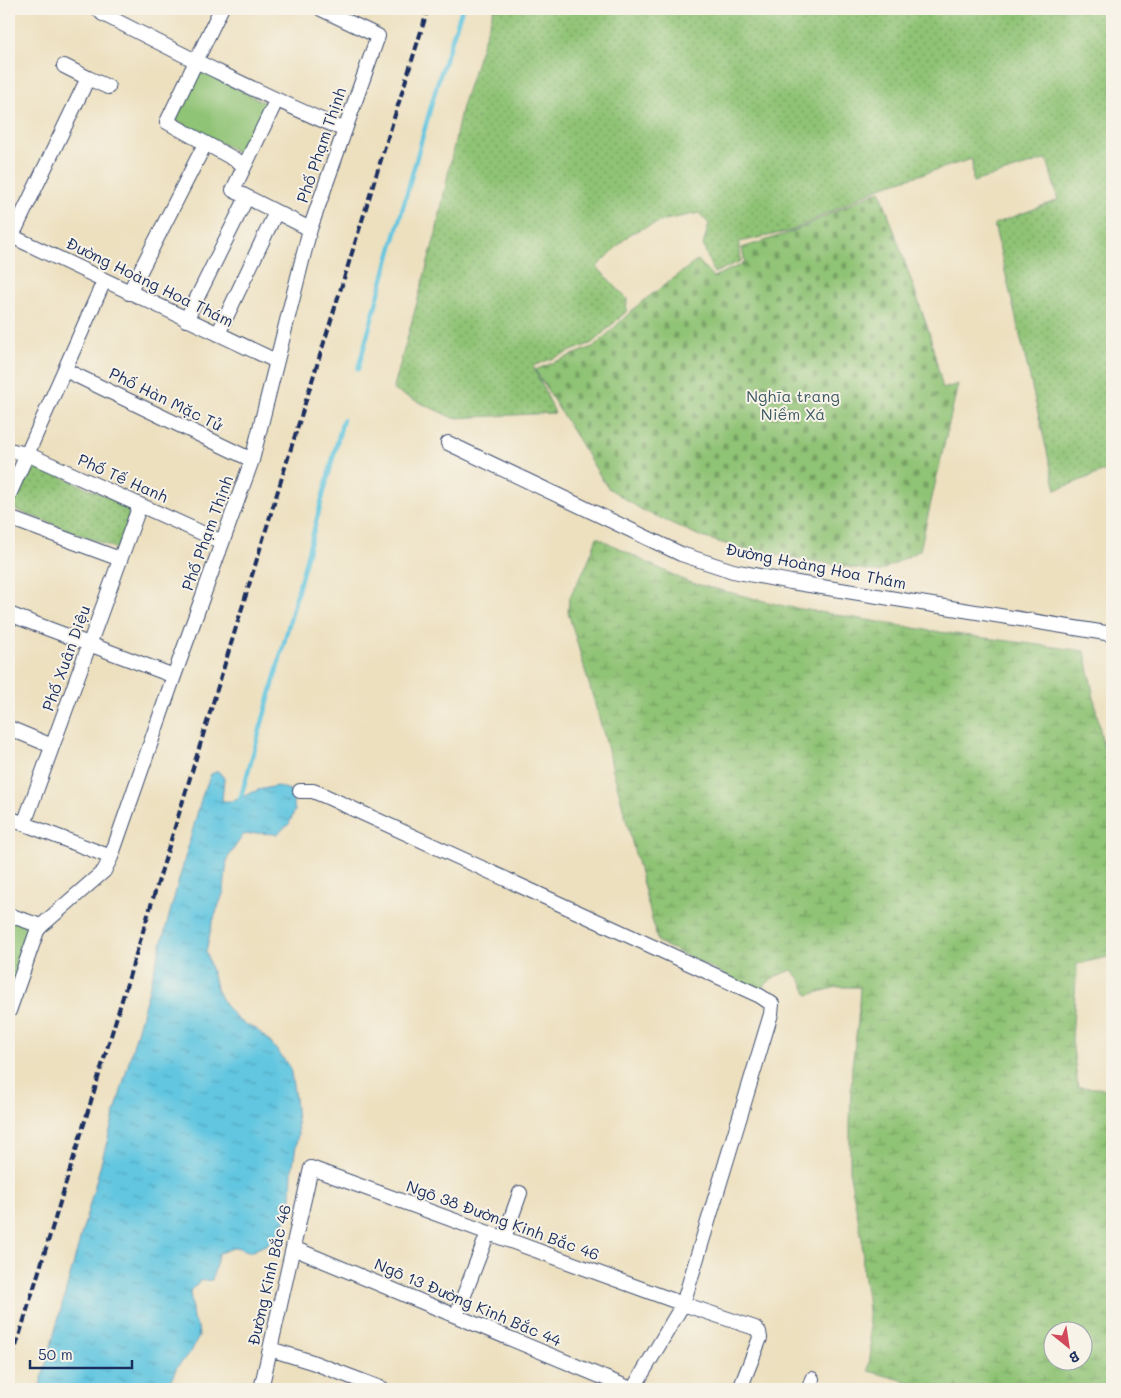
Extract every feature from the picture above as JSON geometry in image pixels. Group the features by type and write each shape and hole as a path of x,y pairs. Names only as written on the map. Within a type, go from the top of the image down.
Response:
{"street":[{"path":"98,9 103,14 276,101 344,130"},
{"path":"220,9 167,122 245,165"},
{"name":"Phố Phạm Thịnh","path":"9,1011 37,932 41,926 104,870 111,857 252,460 310,229 378,36 321,9"},
{"path":"64,66 108,87"},
{"path":"11,235 88,78"},
{"path":"276,101 233,190 310,229"},
{"path":"130,293 206,144"},
{"path":"186,320 247,197"},
{"path":"218,334 276,212"},
{"name":"Đường Hoàng Hoa Thám","path":"11,235 186,320 276,361"},
{"path":"9,495 104,281"},
{"name":"Phố Hàn Mặc Tử","path":"65,370 252,460"},
{"name":"Đường Hoàng Hoa Thám","path":"448,443 681,554 733,571 800,584 1112,634"},
{"name":"Phố Tế Hanh","path":"9,450 27,454 222,542"},
{"name":"Phố Xuân Diệu","path":"24,824 140,505"},
{"path":"9,518 120,559"},
{"path":"9,614 174,676"},
{"path":"9,728 52,746"},
{"path":"300,790 313,791 325,796 760,996 772,1004 771,1014 682,1304 632,1389"},
{"path":"9,818 111,857"},
{"path":"9,915 41,926"},
{"name":"Ngõ 38 Đường Kinh Bắc 46","path":"311,1168 682,1304 754,1328 759,1332 760,1338 740,1389"},
{"name":"Đường Kinh Bắc 46","path":"261,1389 311,1168"},
{"path":"504,1238 520,1193"},
{"path":"456,1316 488,1233"},
{"name":"Ngõ 13 Đường Kinh Bắc 44","path":"293,1248 632,1389"},
{"path":"270,1349 312,1362 383,1389"}],"green space":[{"path":"494,9 1112,9 1112,468 1056,490 994,224 1058,200 1047,159 973,182 972,159 883,186 791,231 739,242 741,261 714,273 703,245 709,224 699,213 665,220 631,233 597,267 627,299 626,312 592,343 533,366 555,413 453,418 393,390 436,233 462,106"},
{"path":"201,70 269,105 244,155 175,120"},
{"name":"Nghĩa trang Niềm Xá","path":"880,190 929,332 943,389 958,384 920,550 879,572 746,550 702,537 642,510 607,487 535,370 595,346 639,304 698,260 713,277 745,263 742,248 792,232"},
{"path":"37,466 133,508 117,549 11,508 30,470"},
{"path":"597,537 688,582 784,606 932,631 1085,651 1112,792 1112,956 1077,964 1072,1040 1078,1087 1112,1089 1112,1389 936,1389 868,1371 871,1351 863,1273 862,1239 850,1176 852,1066 860,987 837,987 808,995 800,979 792,970 774,978 759,991 658,942 604,735 568,612 569,598 588,562"},
{"path":"9,920 27,926 31,936 9,998"}],"water":[{"path":"218,771 224,778 222,801 233,801 258,790 277,786 290,790 295,810 289,824 277,834 257,833 243,835 227,859 224,891 212,924 206,951 216,987 225,1005 239,1021 256,1029 270,1042 290,1067 298,1133 287,1218 274,1241 250,1252 236,1247 219,1253 212,1280 200,1281 190,1291 193,1319 198,1327 199,1336 191,1352 177,1367 167,1389 39,1389 202,796 211,774"}],"waterway":[{"path":"358,369 438,81 462,9"},
{"path":"239,803 272,688 343,420"}],"railway":[{"path":"9,1369 283,474 428,9"}]}
